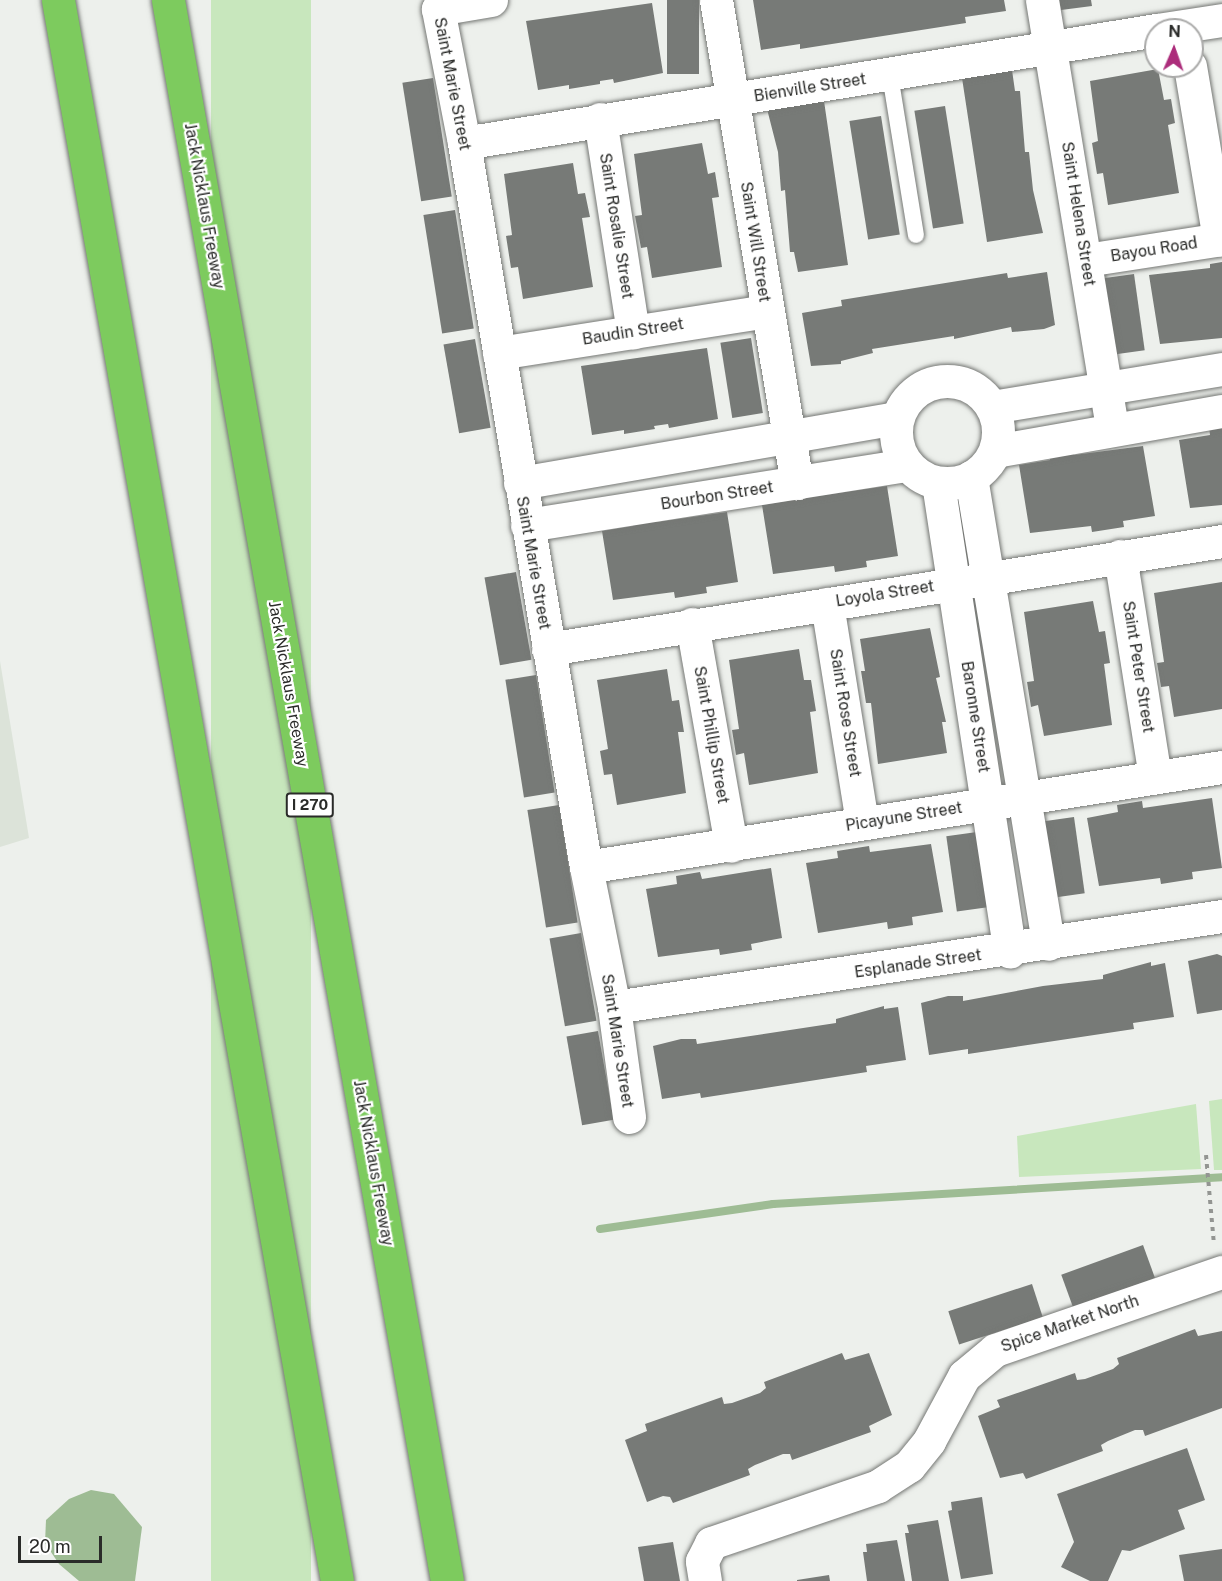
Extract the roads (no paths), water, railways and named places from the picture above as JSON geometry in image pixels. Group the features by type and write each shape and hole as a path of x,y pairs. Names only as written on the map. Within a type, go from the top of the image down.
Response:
{"highway":[{"path":"58,0 337,1581"},
{"name":"Jack Nicklaus Freeway","path":"168,0 447,1581"}],"street":[{"name":"Saint Marie Street","path":"490,0 438,9 464,142 586,867 614,1007 629,1117"},
{"name":"Saint Will Street","path":"716,0 766,311 797,483"},
{"name":"Saint Helena Street","path":"1042,0 1112,429"},
{"name":"Bienville Street","path":"1204,23 1222,20"},
{"name":"Bienville Street","path":"464,142 600,119 732,101 1144,33"},
{"path":"1192,78 1220,240"},
{"name":"Saint Rosalie Street","path":"600,119 633,332"},
{"name":"Bayou Road","path":"1086,260 1220,240"},
{"name":"Baudin Street","path":"499,353 766,311"},
{"path":"992,407 1222,369"},
{"path":"957,380 974,387 992,407 999,433 995,451 985,466 971,477 938,483 921,477 907,465 896,443 896,418 904,402 917,389 933,381 957,380"},
{"path":"995,451 1222,411"},
{"path":"520,483 896,418"},
{"name":"Bourbon Street","path":"527,525 907,465"},
{"name":"Baronne Street","path":"971,477 1048,944"},
{"name":"Baronne Street","path":"938,483 1010,951"},
{"name":"Loyola Street","path":"548,649 692,624 1222,541"},
{"name":"Saint Peter Street","path":"1120,556 1155,777"},
{"name":"Saint Rose Street","path":"827,604 862,823"},
{"name":"Saint Phillip Street","path":"692,624 731,846"},
{"name":"Picayune Street","path":"586,867 1222,767"},
{"name":"Esplanade Street","path":"614,1007 1010,951 1222,916"},
{"name":"Spice Market North","path":"705,1566 711,1543 878,1486 909,1466 929,1441 964,1376 994,1350 1219,1272"}],"lane":[{"path":"890,75 915,235"}],"waterway":[{"path":"600,1229 773,1204 1222,1177"}]}
